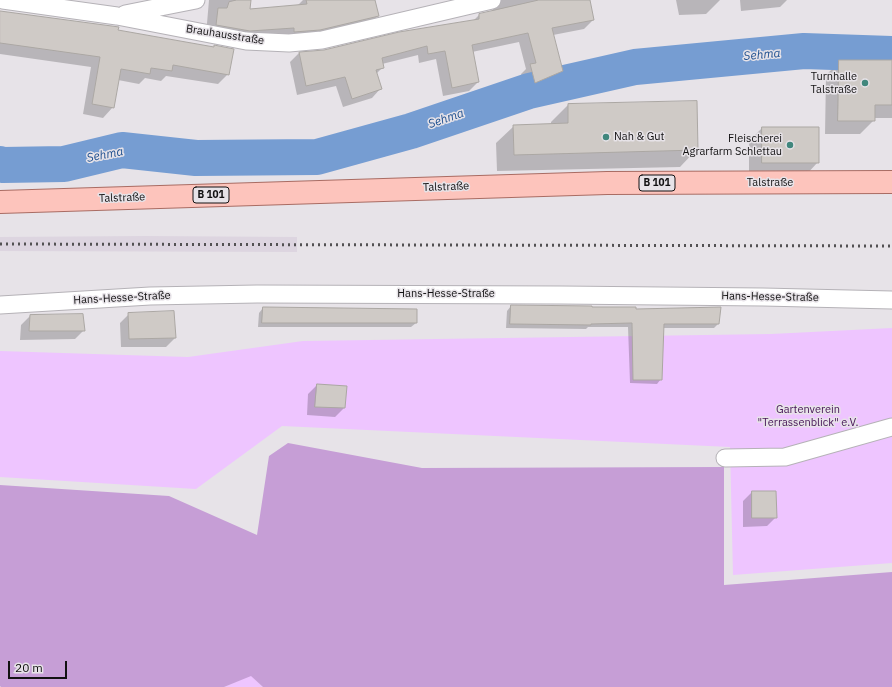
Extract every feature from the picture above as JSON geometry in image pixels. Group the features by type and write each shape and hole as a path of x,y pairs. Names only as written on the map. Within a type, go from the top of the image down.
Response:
{"main road":[{"name":"Talstraße","path":"0,202 607,183 892,182"}],"street":[{"name":"Brauhausstraße","path":"3,0 117,16 246,41 289,43 322,40 492,0"},
{"path":"117,16 196,0"},
{"name":"Hans-Hesse-Straße","path":"0,305 150,296 257,294 562,294 892,300"},
{"path":"725,458 785,457 892,427"}],"shaded area":[{"path":"0,237 297,237 297,252 0,251"},
{"path":"288,443 422,468 724,467 724,585 892,572 892,687 263,687 251,676 224,687 0,686 0,485 169,496 257,535 269,456"}],"green space":[{"name":"Gartenverein \"Terrassenblick\" e.V.","path":"892,328 892,563 733,575 730,447 282,426 196,489 0,477 0,351 188,357 303,341 771,334"},
{"path":"251,675 263,687 224,687"}],"building":[{"path":"237,0 251,0 250,9 307,4 306,0 375,0 379,16 320,30 294,32 294,28 250,31 216,25 218,8 227,8 229,2"},
{"path":"539,0 590,0 594,20 552,28 563,71 535,83 530,64 536,63 528,33 472,45 479,82 452,88 445,51 428,54 427,46 382,58 384,68 376,70 382,89 352,99 345,77 306,86 299,52 324,50 399,32 479,19 479,14"},
{"path":"0,11 119,27 118,30 214,47 214,45 234,49 229,75 173,65 172,71 151,68 150,74 121,69 114,108 92,104 100,57 0,43"},
{"name":"Turnhalle Talstraße","path":"839,60 892,60 892,105 875,105 875,121 838,121"},
{"name":"Nah & Gut","path":"697,101 698,150 514,155 513,125 568,123 568,104"},
{"name":"Fleischerei Agrarfarm Schlettau","path":"762,127 819,127 819,163 762,163"},
{"path":"511,305 636,307 636,309 721,307 719,324 664,324 662,380 633,380 632,323 591,325 510,324"},
{"path":"263,307 417,309 417,323 262,323"},
{"path":"174,311 176,338 129,339 128,313"},
{"path":"83,314 85,331 29,331 30,315"},
{"path":"317,384 347,386 345,408 315,407"},
{"path":"752,491 776,491 777,518 752,518"}],"waterway":[{"name":"Sehma","path":"0,164 64,164 122,150 196,158 317,157 411,131 529,91 635,67 804,51 892,54"}],"railway":[{"path":"0,244 892,246"}],"place":[{"name":"Turnhalle Talstraße","path":"865,83"},
{"name":"Nah & Gut","path":"606,137"},
{"name":"Fleischerei Agrarfarm Schlettau","path":"790,145"}]}
